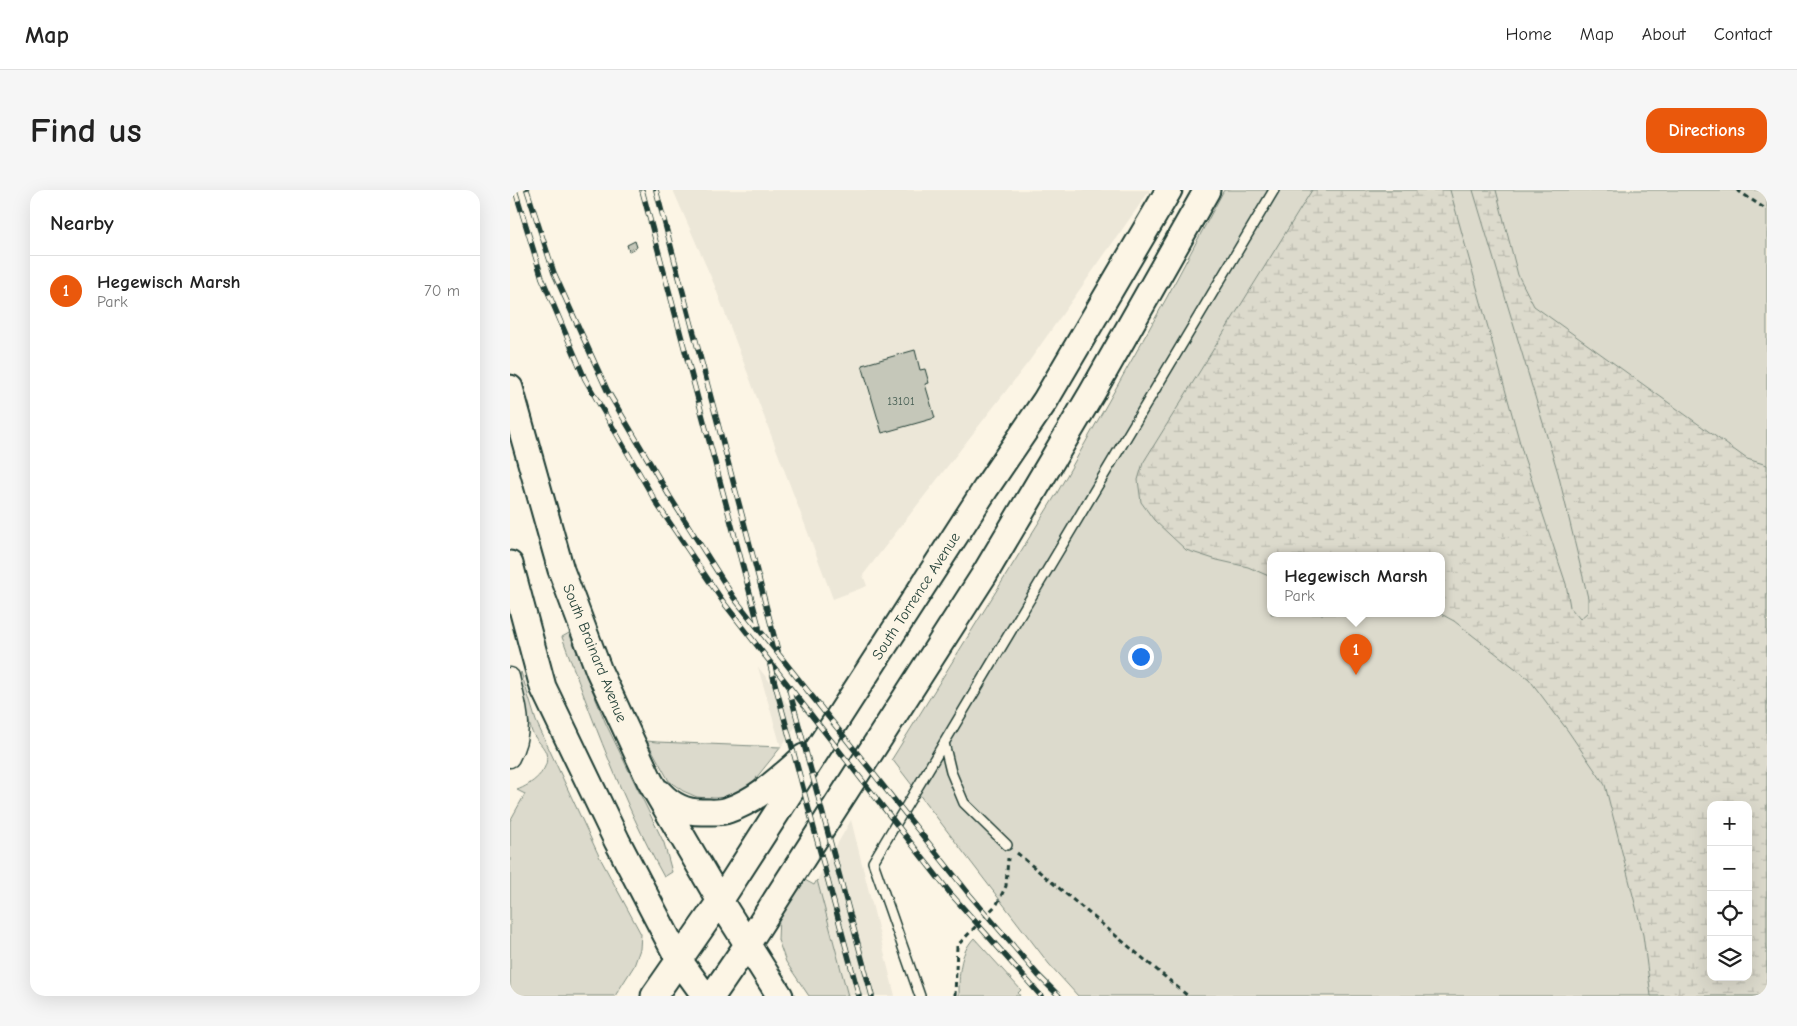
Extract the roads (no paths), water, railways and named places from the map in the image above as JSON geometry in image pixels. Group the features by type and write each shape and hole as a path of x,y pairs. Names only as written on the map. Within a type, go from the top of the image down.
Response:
{"main road":[{"name":"South Torrence Avenue","path":"654,996 720,901 980,496 1045,400 1169,190"},
{"path":"712,996 747,945 984,575 1092,394 1206,190"},
{"name":"South Brainard Avenue","path":"510,388 561,570 599,672 650,781 720,901 780,996"},
{"path":"510,564 543,687 617,841 679,960 705,996"},
{"path":"650,781 664,797 691,813 726,811 749,801 765,790 823,741"}],"street":[{"path":"510,676 520,721 514,751 510,758"}],"lane":[{"path":"920,996 873,862 1274,190"},
{"path":"944,743 951,772 964,803 1007,845"}],"railway":[{"path":"515,190 542,278 585,379 657,504 724,603 950,893 1041,996"},
{"path":"527,190 554,273 607,390 670,497 734,598 969,894 1038,975 1059,996"},
{"path":"642,190 759,627"},
{"path":"656,190 778,651"},
{"path":"770,665 859,996"},
{"path":"789,689 872,996"}],"place":[{"name":"Hegewisch Marsh","path":"1356,675"}]}
